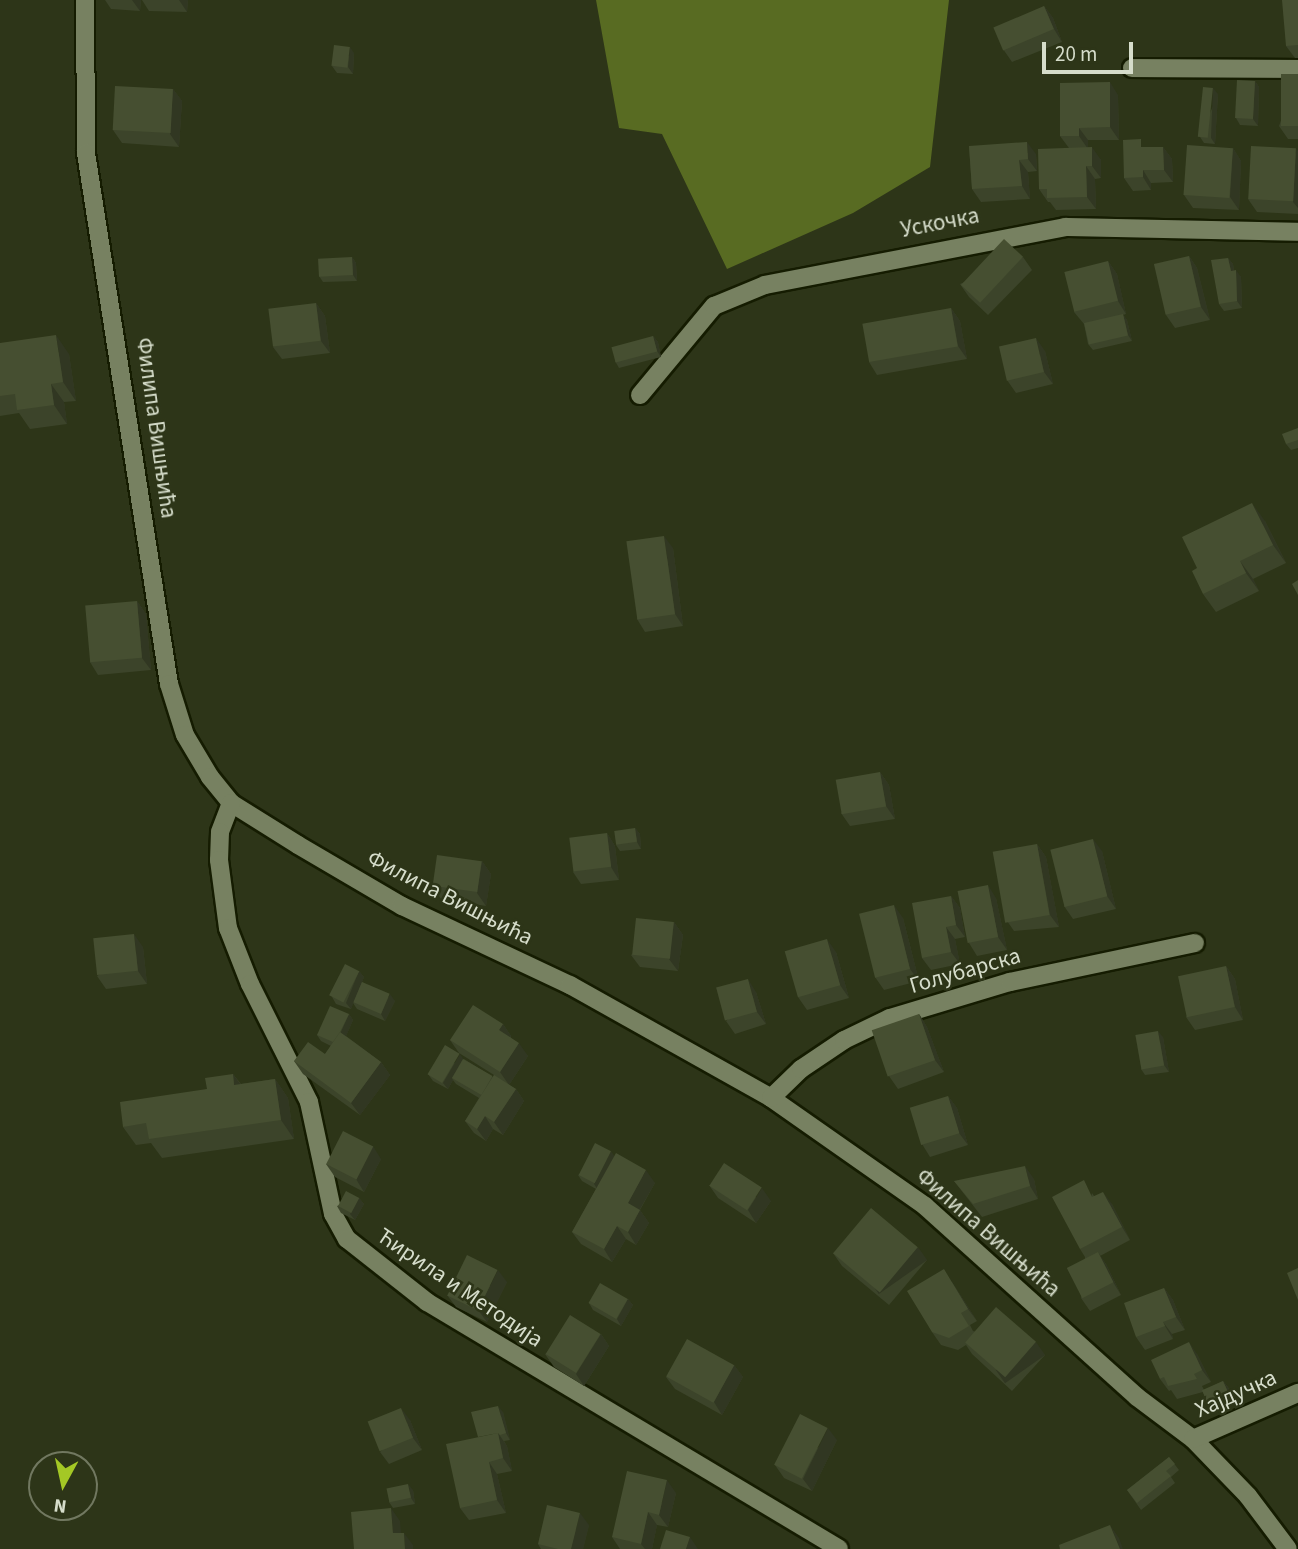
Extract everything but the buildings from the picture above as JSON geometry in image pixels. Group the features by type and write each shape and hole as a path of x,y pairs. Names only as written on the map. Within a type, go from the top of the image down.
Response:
{"street":[{"name":"Филипа Вишњића","path":"85,0 86,153 169,684 185,735 231,803 402,905 570,985 771,1098 925,1206 1137,1397 1193,1439 1248,1496 1287,1549"},
{"path":"1132,68 1298,69"},
{"name":"Ускочка","path":"640,395 714,306 765,285 1065,226 1298,232"},
{"name":"Ћирила и Методија","path":"231,803 224,814 219,846 228,928 256,996 309,1102 330,1201 347,1239 428,1302 839,1549"},
{"name":"Голубарска","path":"771,1098 801,1069 844,1040 890,1018 1010,982 1195,943"},
{"name":"Хајдучка","path":"1193,1439 1298,1393"}],"green space":[{"path":"596,0 949,0 930,167 853,213 727,269 662,134 619,128"}]}
